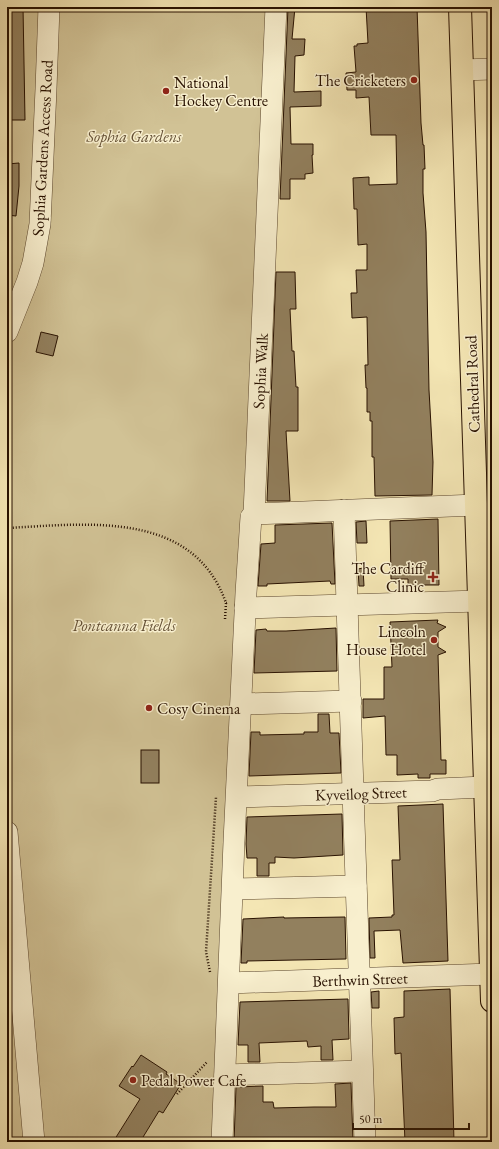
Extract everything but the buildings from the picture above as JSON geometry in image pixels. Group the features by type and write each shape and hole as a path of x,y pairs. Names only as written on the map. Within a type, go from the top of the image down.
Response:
{"main road":[{"name":"Cathedral Road","path":"460,7 485,787 489,834 492,1001"}],"street":[{"name":"Sophia Gardens Access Road","path":"7,332 33,263 40,224 49,7"},
{"name":"Sophia Walk","path":"222,1142 241,704 239,605 251,517 254,514 276,7"},
{"path":"462,70 492,69"},
{"path":"254,514 476,505"},
{"path":"344,510 365,1142"},
{"path":"239,605 348,605 479,601"},
{"path":"241,704 351,701"},
{"name":"Kyveilog Street","path":"237,797 432,791 438,789 485,787"},
{"path":"7,832 34,1142"},
{"path":"233,890 356,886"},
{"name":"Berthwin Street","path":"229,983 491,974"},
{"path":"225,1075 362,1071"}],"path":[{"path":"7,528 97,524 123,527 156,534 186,548 200,561 212,576 226,603 239,605"},
{"path":"177,1094 208,1060"}],"green space":[{"path":"7,7 268,7 217,1142 7,1142"}],"place":[{"name":"The Cricketers","path":"414,80"},
{"name":"National Hockey Centre","path":"166,91"},
{"name":"The Cardiff Clinic","path":"433,577"},
{"name":"Lincoln House Hotel","path":"434,640"},
{"name":"Cosy Cinema","path":"149,708"},
{"name":"Pedal Power Cafe","path":"133,1080"}],"park label":[{"name":"Sophia Gardens","path":"134,136"},
{"name":"Pontcanna Fields","path":"124,625"}]}
